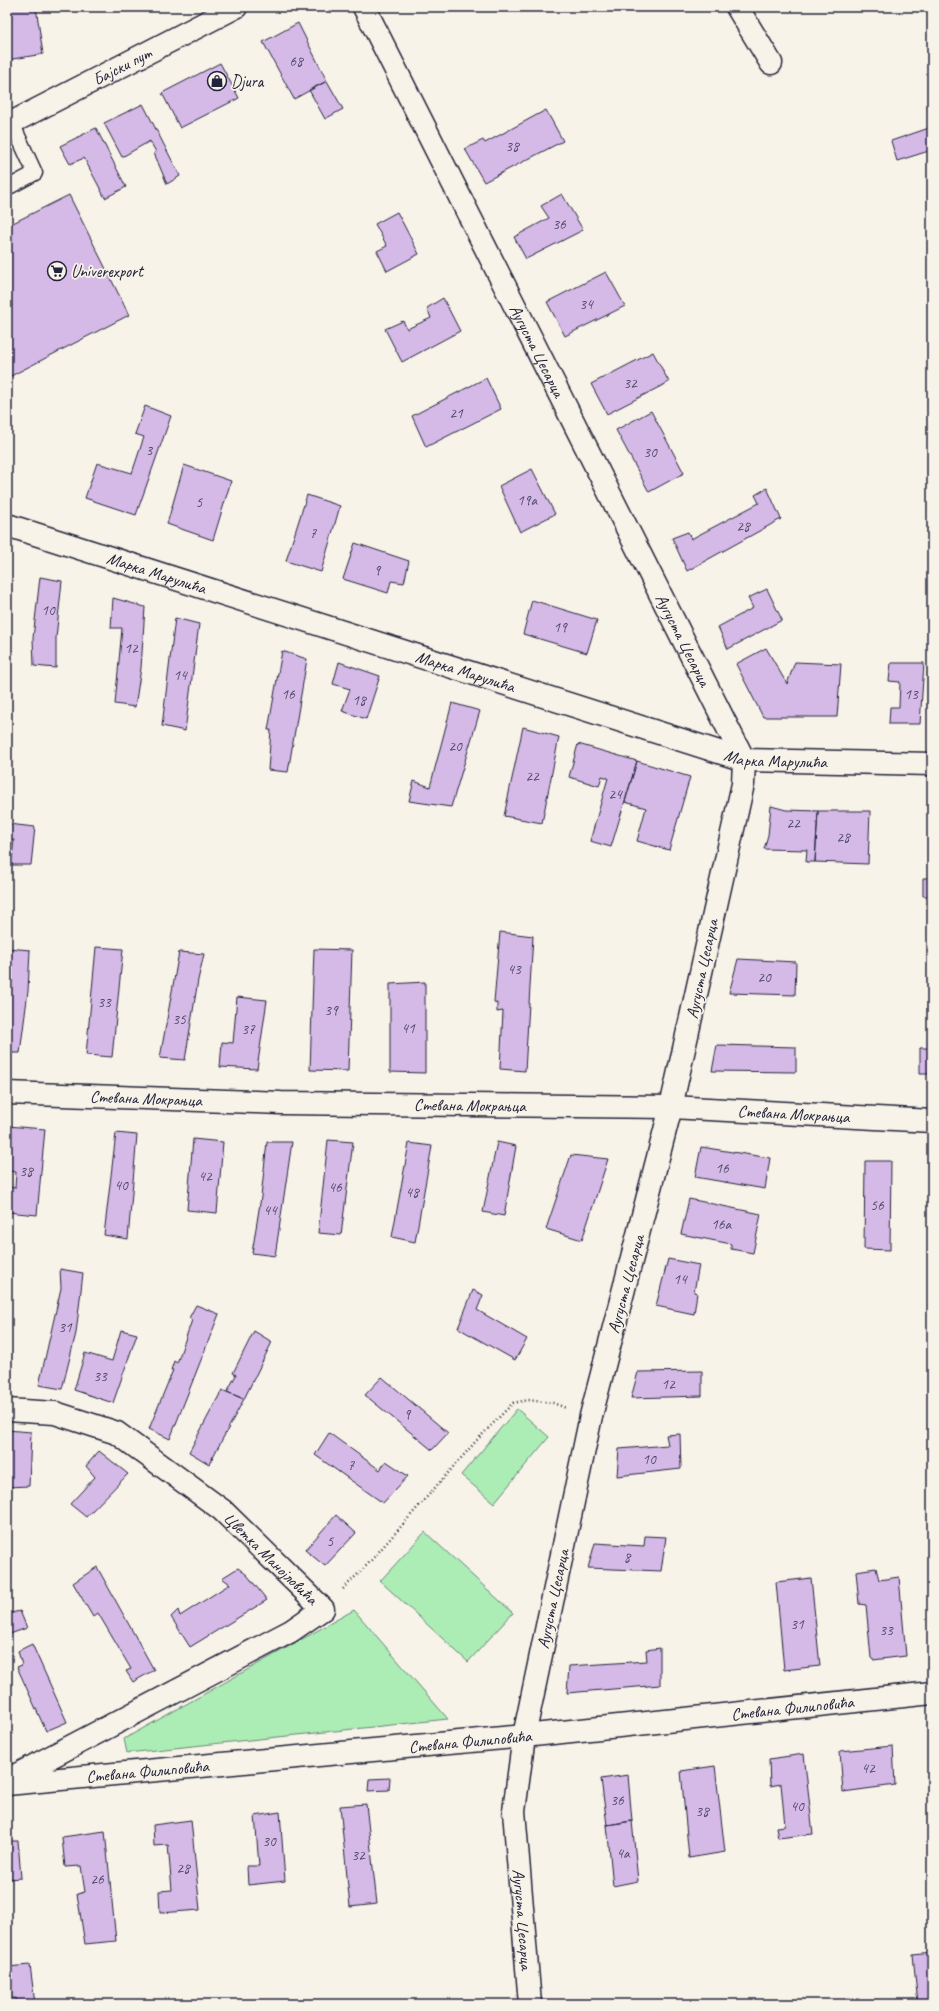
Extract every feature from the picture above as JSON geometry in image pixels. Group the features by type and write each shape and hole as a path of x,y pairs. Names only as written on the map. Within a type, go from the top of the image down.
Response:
{"street":[{"name":"Бајски пут","path":"9,124 236,7"},
{"name":"Аугуста Цесарца","path":"364,7 744,760 743,784 671,1108 591,1416 524,1736 514,1811 530,2004"},
{"path":"737,7 771,63"},
{"name":"Марка Марулића","path":"7,525 744,760 932,764"},
{"name":"Стевана Мокрањца","path":"7,1093 281,1104 671,1108 932,1121"},
{"name":"Цветка Манојловића","path":"7,1410 55,1413 117,1433 222,1510 323,1609 290,1631 7,1780"},
{"name":"Стевана Филиповића","path":"7,1784 524,1736 932,1693"}],"lane":[{"path":"7,188 35,173 9,124"}],"path":[{"path":"323,1609 368,1564 477,1440 513,1402 528,1400 553,1403 591,1416"}],"green space":[{"path":"517,1409 549,1437 494,1503 461,1475"},
{"path":"425,1532 513,1613 468,1662 380,1581"},
{"path":"354,1610 448,1719 127,1753 124,1739"}],"building":[{"path":"7,7 36,7 43,54 7,60"},
{"path":"298,23 327,81 294,99 263,42"},
{"path":"220,63 239,98 180,128 162,93"},
{"path":"327,81 343,109 325,119 309,90"},
{"path":"143,104 180,176 167,184 154,153 156,152 150,141 122,157 104,123"},
{"path":"546,110 563,141 484,182 465,149 483,140 485,143"},
{"path":"932,127 932,150 897,161 891,141"},
{"path":"96,128 126,187 105,198 84,158 70,164 60,146"},
{"path":"562,194 583,230 526,259 514,237 549,218 541,206"},
{"name":"Univerexport","path":"69,195 129,315 7,378 7,226"},
{"path":"397,212 419,254 387,271 377,251 387,246 375,224"},
{"path":"606,272 625,306 565,336 547,302"},
{"path":"443,298 460,331 402,362 385,329 403,321 407,329 431,318 427,308"},
{"path":"653,352 669,382 607,414 591,384"},
{"path":"486,378 501,409 426,447 412,416"},
{"path":"145,406 171,416 136,515 85,498 97,463 132,473 144,437 135,434"},
{"path":"651,411 684,473 649,492 616,430"},
{"path":"184,465 231,481 213,540 167,524"},
{"path":"532,469 555,514 520,532 499,486"},
{"path":"767,488 781,519 687,571 672,538 688,532 691,539 759,503 755,495"},
{"path":"307,495 340,506 321,572 286,561"},
{"path":"355,543 409,561 404,583 391,581 388,593 343,579"},
{"path":"40,577 62,581 56,638 56,668 34,666 33,638"},
{"path":"767,589 782,620 728,649 718,627 753,608 748,598"},
{"path":"113,598 145,607 141,668 135,707 115,704 122,628 111,628"},
{"path":"532,600 597,620 587,653 523,634"},
{"path":"175,618 199,624 185,731 162,726"},
{"path":"766,648 787,684 795,662 841,664 837,717 763,717 736,664"},
{"path":"282,651 307,659 288,772 268,770 271,730 268,730"},
{"path":"339,662 380,676 366,719 342,711 350,689 333,684"},
{"path":"891,663 924,663 920,724 889,724 890,707 899,707 900,682 889,681"},
{"path":"452,703 480,711 451,807 409,801 414,781 430,787"},
{"path":"523,727 559,737 542,823 504,816"},
{"path":"578,744 637,761 611,847 590,841 608,778 602,776 599,786 569,777"},
{"path":"637,761 690,777 669,850 637,841 646,808 625,802"},
{"path":"771,806 786,810 818,811 815,862 806,862 807,850 764,849 768,835"},
{"path":"818,811 870,811 868,864 815,862"},
{"path":"8,824 35,827 31,865 11,865 14,840 7,839"},
{"path":"923,878 932,878 932,896 923,896"},
{"path":"500,932 533,936 525,1071 500,1069 503,1011 497,1012 497,1003 494,1002"},
{"path":"96,947 123,949 112,1057 86,1055"},
{"path":"7,948 30,950 28,991 20,1053 7,1053"},
{"path":"314,949 352,950 348,1071 310,1070"},
{"path":"179,952 204,954 198,980 185,1060 160,1058"},
{"path":"738,959 796,962 795,995 729,993"},
{"path":"425,982 425,1073 390,1072 390,984"},
{"path":"237,997 267,1000 257,1069 220,1067 222,1042 233,1043"},
{"path":"717,1045 796,1047 796,1072 712,1071"},
{"path":"920,1048 932,1048 932,1074 920,1074"},
{"path":"7,1126 45,1129 37,1215 7,1212 7,1186 15,1188 16,1172 7,1171 9,1157 7,1157"},
{"path":"116,1133 137,1135 128,1239 104,1235"},
{"path":"193,1139 223,1142 217,1213 187,1210"},
{"path":"328,1140 353,1142 341,1235 318,1233"},
{"path":"267,1142 292,1142 275,1256 252,1253 261,1197"},
{"path":"497,1142 516,1146 504,1216 483,1212"},
{"path":"409,1143 432,1146 415,1242 392,1237"},
{"path":"701,1147 770,1158 765,1189 695,1177"},
{"path":"571,1155 608,1159 582,1240 546,1229"},
{"path":"865,1161 891,1161 890,1250 864,1249"},
{"path":"689,1199 761,1214 753,1253 731,1249 731,1244 681,1234"},
{"path":"668,1259 699,1265 694,1292 697,1293 694,1314 656,1306"},
{"path":"60,1269 83,1273 76,1333 62,1389 39,1385 61,1288"},
{"path":"473,1290 483,1295 477,1310 527,1339 515,1360 458,1328"},
{"path":"196,1305 219,1314 170,1439 149,1429 173,1370 171,1370 174,1361 177,1363 192,1320 189,1318"},
{"path":"121,1330 137,1334 113,1403 74,1390 85,1353 112,1361"},
{"path":"254,1331 272,1342 244,1399 227,1392 236,1375 233,1373"},
{"path":"702,1371 702,1396 631,1398 638,1372"},
{"path":"382,1377 448,1433 432,1450 365,1395"},
{"path":"222,1390 244,1399 209,1464 189,1452"},
{"path":"7,1430 31,1432 29,1486 7,1487"},
{"path":"329,1433 380,1470 386,1461 408,1476 383,1503 315,1455"},
{"path":"680,1434 681,1469 617,1476 619,1449 668,1445 666,1435"},
{"path":"99,1451 128,1474 86,1517 70,1504 95,1477 86,1466"},
{"path":"336,1515 356,1533 325,1566 305,1550"},
{"path":"645,1536 666,1537 661,1571 588,1568 595,1543 644,1546"},
{"path":"97,1567 154,1670 133,1682 126,1671 131,1669 98,1613 93,1617 73,1583"},
{"path":"238,1568 247,1575 267,1600 190,1647 171,1617 178,1610 180,1616 230,1584 222,1578"},
{"path":"876,1568 879,1580 899,1577 906,1656 873,1660 871,1658 866,1605 859,1604 856,1571"},
{"path":"811,1578 820,1666 784,1670 776,1582"},
{"path":"20,1611 27,1628 7,1635 7,1614"},
{"path":"32,1644 67,1722 46,1731 17,1667 22,1665 18,1651"},
{"path":"660,1648 660,1685 567,1693 569,1666 647,1661 646,1650"},
{"path":"893,1746 895,1785 843,1792 840,1751"},
{"path":"804,1754 813,1834 778,1838 776,1827 785,1826 781,1784 770,1786 769,1759"},
{"path":"715,1766 725,1852 689,1858 681,1771"},
{"path":"628,1775 632,1821 607,1825 601,1779"},
{"path":"390,1778 389,1790 368,1791 369,1779"},
{"path":"366,1804 377,1904 350,1907 340,1806"},
{"path":"280,1812 285,1881 248,1885 247,1866 259,1866 255,1816"},
{"path":"191,1820 200,1910 160,1913 159,1891 172,1890 168,1845 154,1846 153,1825"},
{"path":"632,1821 638,1881 613,1886 607,1825"},
{"path":"105,1831 116,1941 85,1944 77,1894 85,1892 81,1866 65,1867 62,1837"},
{"path":"7,1841 18,1841 21,1878 7,1879"},
{"path":"932,1953 932,2004 918,2004 913,1955"},
{"path":"30,1965 35,2004 17,2004 16,1998 7,1999 7,1967"}],"place":[{"name":"Djura","path":"217,81"},
{"name":"Univerexport","path":"57,271"}]}
